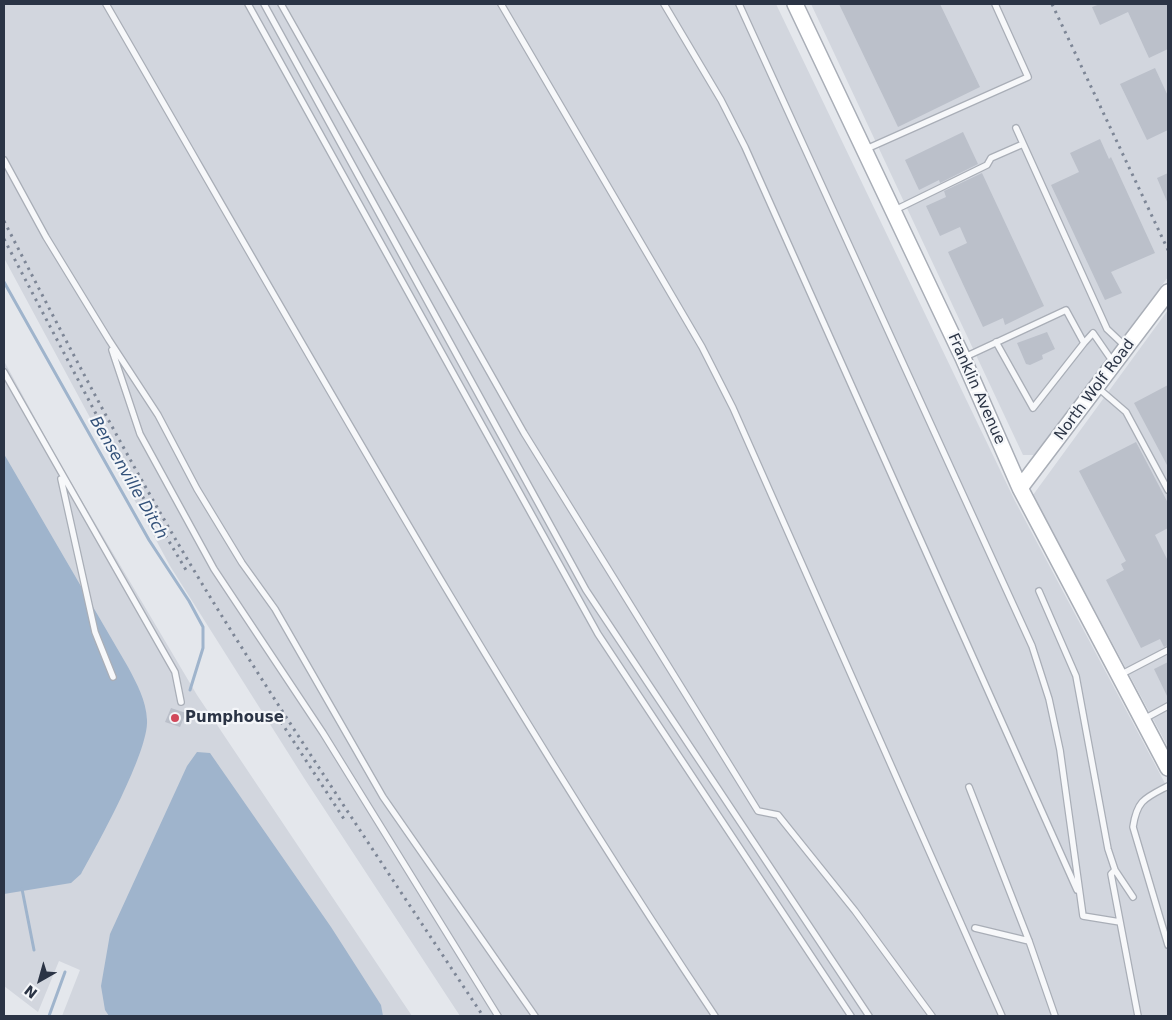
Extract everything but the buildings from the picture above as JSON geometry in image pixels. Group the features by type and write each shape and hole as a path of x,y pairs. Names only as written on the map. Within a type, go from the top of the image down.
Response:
{"main road":[{"name":"Franklin Avenue","path":"795,4 963,358 1020,488 1168,768"},
{"name":"North Wolf Road","path":"1020,488 1168,292"}],"lane":[{"path":"106,4 435,572 645,913 715,1016"},
{"path":"248,4 598,634 851,1016"},
{"path":"264,4 586,590 869,1016"},
{"path":"281,4 524,433 758,811 778,815 854,910 932,1016"},
{"path":"502,4 702,346 733,408 1002,1016"},
{"path":"664,4 721,100 745,148 1080,897"},
{"path":"739,4 1032,646 1049,699 1060,750 1083,916 1120,922"},
{"path":"864,150 1028,77 995,4"},
{"path":"1016,128 1107,329 1127,348"},
{"path":"893,211 987,165 992,158 1023,144"},
{"path":"4,160 46,236 109,340 158,415 197,489 242,563 275,609 383,797 536,1016"},
{"path":"963,358 1066,310 1084,343"},
{"path":"996,342 1033,408 1092,333 1114,364"},
{"path":"109,340 140,434 214,570 323,733 498,1016"},
{"path":"4,372 60,474 175,672 181,702"},
{"path":"1097,387 1126,412 1168,490"},
{"path":"60,474 95,632 113,677"},
{"path":"1039,590 1076,676 1108,849 1115,870 1133,898"},
{"path":"1118,676 1168,650"},
{"path":"1142,720 1168,706"},
{"path":"1168,786 1145,798 1136,808 1133,827 1168,945"},
{"path":"969,787 1030,941 1055,1016"},
{"path":"1115,870 1110,874 1138,1016"},
{"path":"975,928 1030,941"}],"shaded area":[{"path":"4,4 776,4 1015,501 1168,789 1168,1016 460,1016 304,778 170,566 4,258"},
{"path":"811,4 1168,4 1168,277 1034,455 1023,455"},
{"path":"1168,310 1168,747 1033,495"},
{"path":"4,361 62,467 197,695 412,1016 62,1016 80,970 59,961 38,1012 4,986"}],"water":[{"path":"4,454 128,667 143,699 147,720 140,753 131,774 110,820 81,874 71,883 4,894"},
{"path":"197,752 210,753 331,927 381,1005 383,1016 109,1016 105,1010 101,986 110,934 187,766"}],"waterway":[{"name":"Bensenville Ditch","path":"4,282 149,540 189,601 203,627 203,648 190,690"},
{"path":"22,889 34,950"},
{"name":"Bensenville Ditch","path":"49,1016 65,972"}],"railway":[{"path":"1052,4 1168,250"},
{"path":"4,221 55,320 162,517 285,715 483,1016"},
{"path":"4,239 115,450 186,570"},
{"path":"281,722 344,819"}],"place":[{"name":"Pumphouse","path":"175,718"}]}
